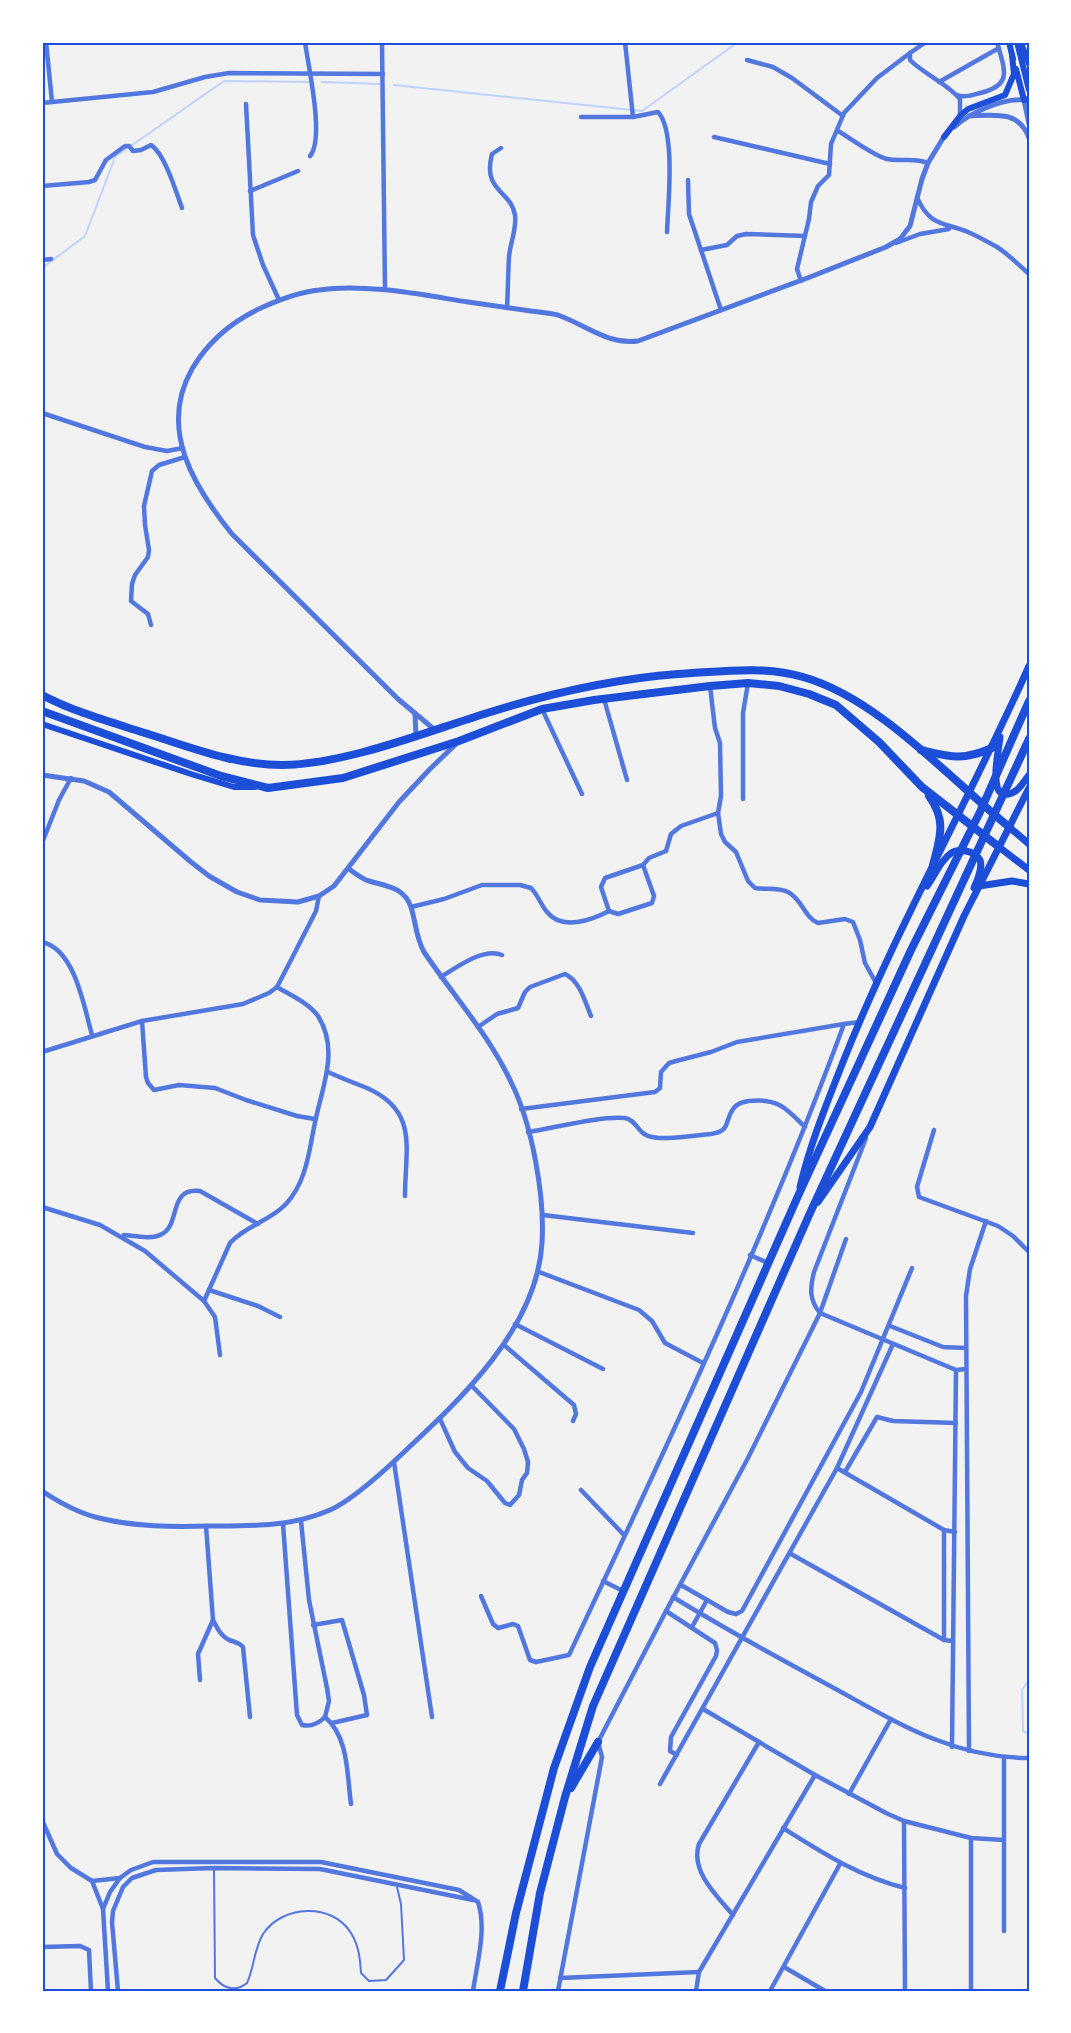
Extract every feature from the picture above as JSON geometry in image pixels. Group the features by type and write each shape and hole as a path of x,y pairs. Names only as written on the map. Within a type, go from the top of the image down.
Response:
{"highway":[{"path":"44,696 88,715 223,757 260,764 284,765 329,759 416,736 530,700 629,679 763,670 804,677 863,703 1009,827"},
{"path":"43,712 221,776 268,788 343,778 459,741 542,709 710,686 747,683 778,686 809,694 836,705 872,735 922,787 999,847"},
{"path":"500,1991 516,1913 554,1768 590,1667 835,1114 980,812 1029,701"},
{"path":"523,1991 540,1893 565,1797 593,1706 810,1213 1029,739"},
{"path":"919,749 954,757 968,757 992,748"},
{"path":"922,787 935,805 941,821 933,866"},
{"path":"565,1797 598,1742"}],"main road":[{"path":"944,137 968,109 999,98 1008,91 1014,74 1009,42"},
{"path":"1019,42 1029,64"},
{"path":"1019,42 1027,91 1026,99"},
{"path":"1012,55 1027,91"},
{"path":"798,1196 806,1160 859,1022 992,748 1029,666"},
{"path":"42,724 234,787 268,788"},
{"path":"1000,731 995,782 998,792 1009,795 1013,793 1029,775"},
{"path":"810,1213 870,1127 964,916 1029,788"},
{"path":"1009,827 1029,844"},
{"path":"999,847 1029,870"},
{"path":"910,914 945,858 951,853 967,851 975,854 980,860 980,868 964,916"},
{"path":"979,886 1012,881 1029,884"}],"street":[{"path":"46,42 52,102"},
{"path":"305,42 316,115 315,147 310,156"},
{"path":"382,42 385,290"},
{"path":"626,42 633,115"},
{"path":"801,281 797,269 812,202 818,186 829,175 831,144 843,116 877,78 926,42"},
{"path":"939,82 998,45 1004,70 1000,85 996,89 974,95 955,94"},
{"path":"910,53 910,60 960,99 960,116"},
{"path":"747,60 773,67 792,78 843,116"},
{"path":"42,103 153,92 221,74 384,74"},
{"path":"886,247 908,231 928,163 944,137 967,116 1015,99 1027,91"},
{"path":"974,95 971,98 972,104 981,104"},
{"path":"1015,99 1026,99 1029,124"},
{"path":"246,104 252,227 255,244 279,300"},
{"path":"582,117 658,112 661,114 668,136 670,170 667,232"},
{"path":"967,116 990,115 1016,119 1023,125 1029,138"},
{"path":"838,131 883,158 920,159 928,163"},
{"path":"714,137 830,164"},
{"path":"42,186 95,180 106,160 129,146 137,152 153,145 168,171 182,208"},
{"path":"501,148 492,154 490,171 492,180 514,210 515,217 509,254 507,308"},
{"path":"249,191 298,171"},
{"path":"688,180 689,214 721,310"},
{"path":"917,197 921,207 932,219 951,228 967,232 998,248 1029,274"},
{"path":"435,730 232,534 197,485 185,457 178,420 180,399 186,381 205,349 227,328 252,312 279,300 320,289 385,290 557,315 608,339 638,341 801,281 913,236 951,228"},
{"path":"701,250 727,245 737,236 746,234 805,236"},
{"path":"42,260 51,259"},
{"path":"42,413 145,447 167,451 183,448"},
{"path":"151,626 148,614 131,601 135,575 148,557 149,550 144,506 152,471 159,465 185,457"},
{"path":"743,799 743,713 747,683"},
{"path":"710,686 721,754 721,796 718,813 725,842 736,852 748,881 754,888 786,891 798,899 809,916 818,923 846,919 853,922 865,963 876,983"},
{"path":"604,699 627,780"},
{"path":"542,709 582,794"},
{"path":"416,714 416,736"},
{"path":"42,775 71,778 90,783 114,795 191,862 237,892 260,900 298,902 319,897 334,886 399,802 459,741"},
{"path":"42,843 59,800 71,778"},
{"path":"643,865 654,896 652,903 623,914 613,913 609,910 602,882 610,876 643,865 648,858 666,851 670,834 681,826 718,813"},
{"path":"42,1491 80,1512 106,1520 138,1525 266,1526 300,1521 333,1509 394,1462 472,1386 504,1345 515,1324 538,1272 543,1215 540,1187 528,1132 511,1081 478,1027 421,946 414,927 411,907 406,897 399,891 367,880 349,869"},
{"path":"411,907 444,899 482,885 520,885 531,888 545,911 562,922 584,920 609,910"},
{"path":"42,1052 142,1021 243,1004 261,997 277,987 316,911 319,897"},
{"path":"42,942 51,944 61,952 69,964 92,1035"},
{"path":"441,977 484,953 492,952 502,955"},
{"path":"478,1027 497,1014 518,1008 525,992 530,987 565,974 574,980 591,1016"},
{"path":"204,1301 230,1244 236,1237 280,1209 295,1191 307,1164 315,1119 328,1072 327,1037 317,1015 309,1007 277,987"},
{"path":"142,1021 146,1077 154,1090 179,1085 215,1088 246,1101 315,1119"},
{"path":"521,1109 655,1092 660,1088 661,1072 664,1067 676,1060 725,1048 737,1042 859,1022"},
{"path":"481,1596 493,1624 498,1628 513,1624 518,1626 530,1660 536,1662 569,1655 750,1255 809,1118 844,1024"},
{"path":"328,1072 368,1089 399,1111 406,1133 405,1196"},
{"path":"528,1132 627,1118 635,1123 644,1135 655,1138 711,1134 724,1129 735,1106 744,1102 766,1100 785,1107 805,1127"},
{"path":"809,1118 819,1124"},
{"path":"870,1127 814,1272 810,1296 813,1305 820,1313 956,1370 966,1370"},
{"path":"933,1130 917,1187 920,1197 986,1221 1013,1236 1029,1252"},
{"path":"121,1235 151,1236 164,1233 169,1228 179,1200 184,1193 192,1190 200,1191 258,1224"},
{"path":"42,1207 100,1225 121,1235 145,1251 204,1301 215,1317 220,1355"},
{"path":"543,1215 693,1233"},
{"path":"969,1751 965,1348 967,1283 986,1221"},
{"path":"558,1991 602,1757 598,1742 748,1458 820,1313 846,1239"},
{"path":"750,1255 768,1263"},
{"path":"681,1585 728,1612 736,1614 742,1611 861,1392 912,1268"},
{"path":"538,1272 639,1310 652,1321 665,1343 702,1363"},
{"path":"209,1290 258,1306 280,1317"},
{"path":"515,1324 603,1370"},
{"path":"890,1326 943,1347 965,1348"},
{"path":"660,1784 773,1586 837,1468 893,1344"},
{"path":"504,1345 574,1405 576,1414 573,1421"},
{"path":"952,1747 956,1370"},
{"path":"440,1419 455,1452 468,1468 487,1481 505,1503 510,1505 519,1495 522,1480 527,1473 528,1462 514,1429 472,1386"},
{"path":"845,1472 877,1417 893,1421 956,1423"},
{"path":"394,1462 432,1717"},
{"path":"837,1468 944,1530 955,1532"},
{"path":"955,1485 967,1485"},
{"path":"581,1490 624,1535"},
{"path":"809,1491 820,1498"},
{"path":"283,1524 297,1715 302,1725 307,1726 325,1717 329,1701 309,1600 300,1521"},
{"path":"206,1526 213,1620 219,1632 243,1647 250,1717"},
{"path":"944,1530 944,1640"},
{"path":"790,1554 944,1640 953,1641"},
{"path":"760,1579 773,1586"},
{"path":"603,1581 624,1591"},
{"path":"673,1598 891,1719 952,1747 1004,1758 1029,1758"},
{"path":"692,1627 707,1600"},
{"path":"666,1611 715,1643 717,1650 671,1737 670,1751 677,1755"},
{"path":"954,1613 968,1613"},
{"path":"200,1680 198,1654 213,1620"},
{"path":"314,1625 342,1620 364,1695 367,1715 332,1723"},
{"path":"703,1680 715,1687"},
{"path":"703,1709 849,1794 904,1821 971,1838 1004,1840"},
{"path":"325,1717 332,1723 343,1746 351,1804"},
{"path":"849,1794 891,1719"},
{"path":"733,1915 712,1890 696,1858 699,1844 759,1742"},
{"path":"1004,1758 1004,1931"},
{"path":"696,1991 699,1972 815,1775"},
{"path":"42,1820 57,1854 71,1868 92,1881 103,1909 108,1991"},
{"path":"904,1821 905,1991"},
{"path":"783,1828 840,1864 872,1879 904,1888"},
{"path":"971,1838 971,1991"},
{"path":"103,1909 110,1892 120,1878 131,1870 153,1862 321,1862 459,1890 478,1902 481,1911 473,1991"},
{"path":"770,1991 840,1864"},
{"path":"118,1991 113,1911 123,1887 132,1878 156,1870 320,1869 478,1902"},
{"path":"92,1881 120,1878"},
{"path":"42,1947 80,1946 89,1950 91,1991"},
{"path":"784,1967 825,1991"},
{"path":"560,1978 699,1972"}],"lane":[{"path":"214,1868 215,1978 221,1985 228,1988 241,1988 247,1983 263,1934 277,1920 296,1911 315,1911 334,1917 350,1931 360,1953 361,1973 369,1981 386,1980 404,1960 401,1904 396,1885 386,1874"}],"waterway":[{"path":"394,85 642,111 738,42"},
{"path":"42,268 85,236 115,157 224,81 309,82"},
{"path":"322,82 380,84"},
{"path":"1029,1601 1028,1681 1022,1690 1023,1731 1029,1734"}]}
